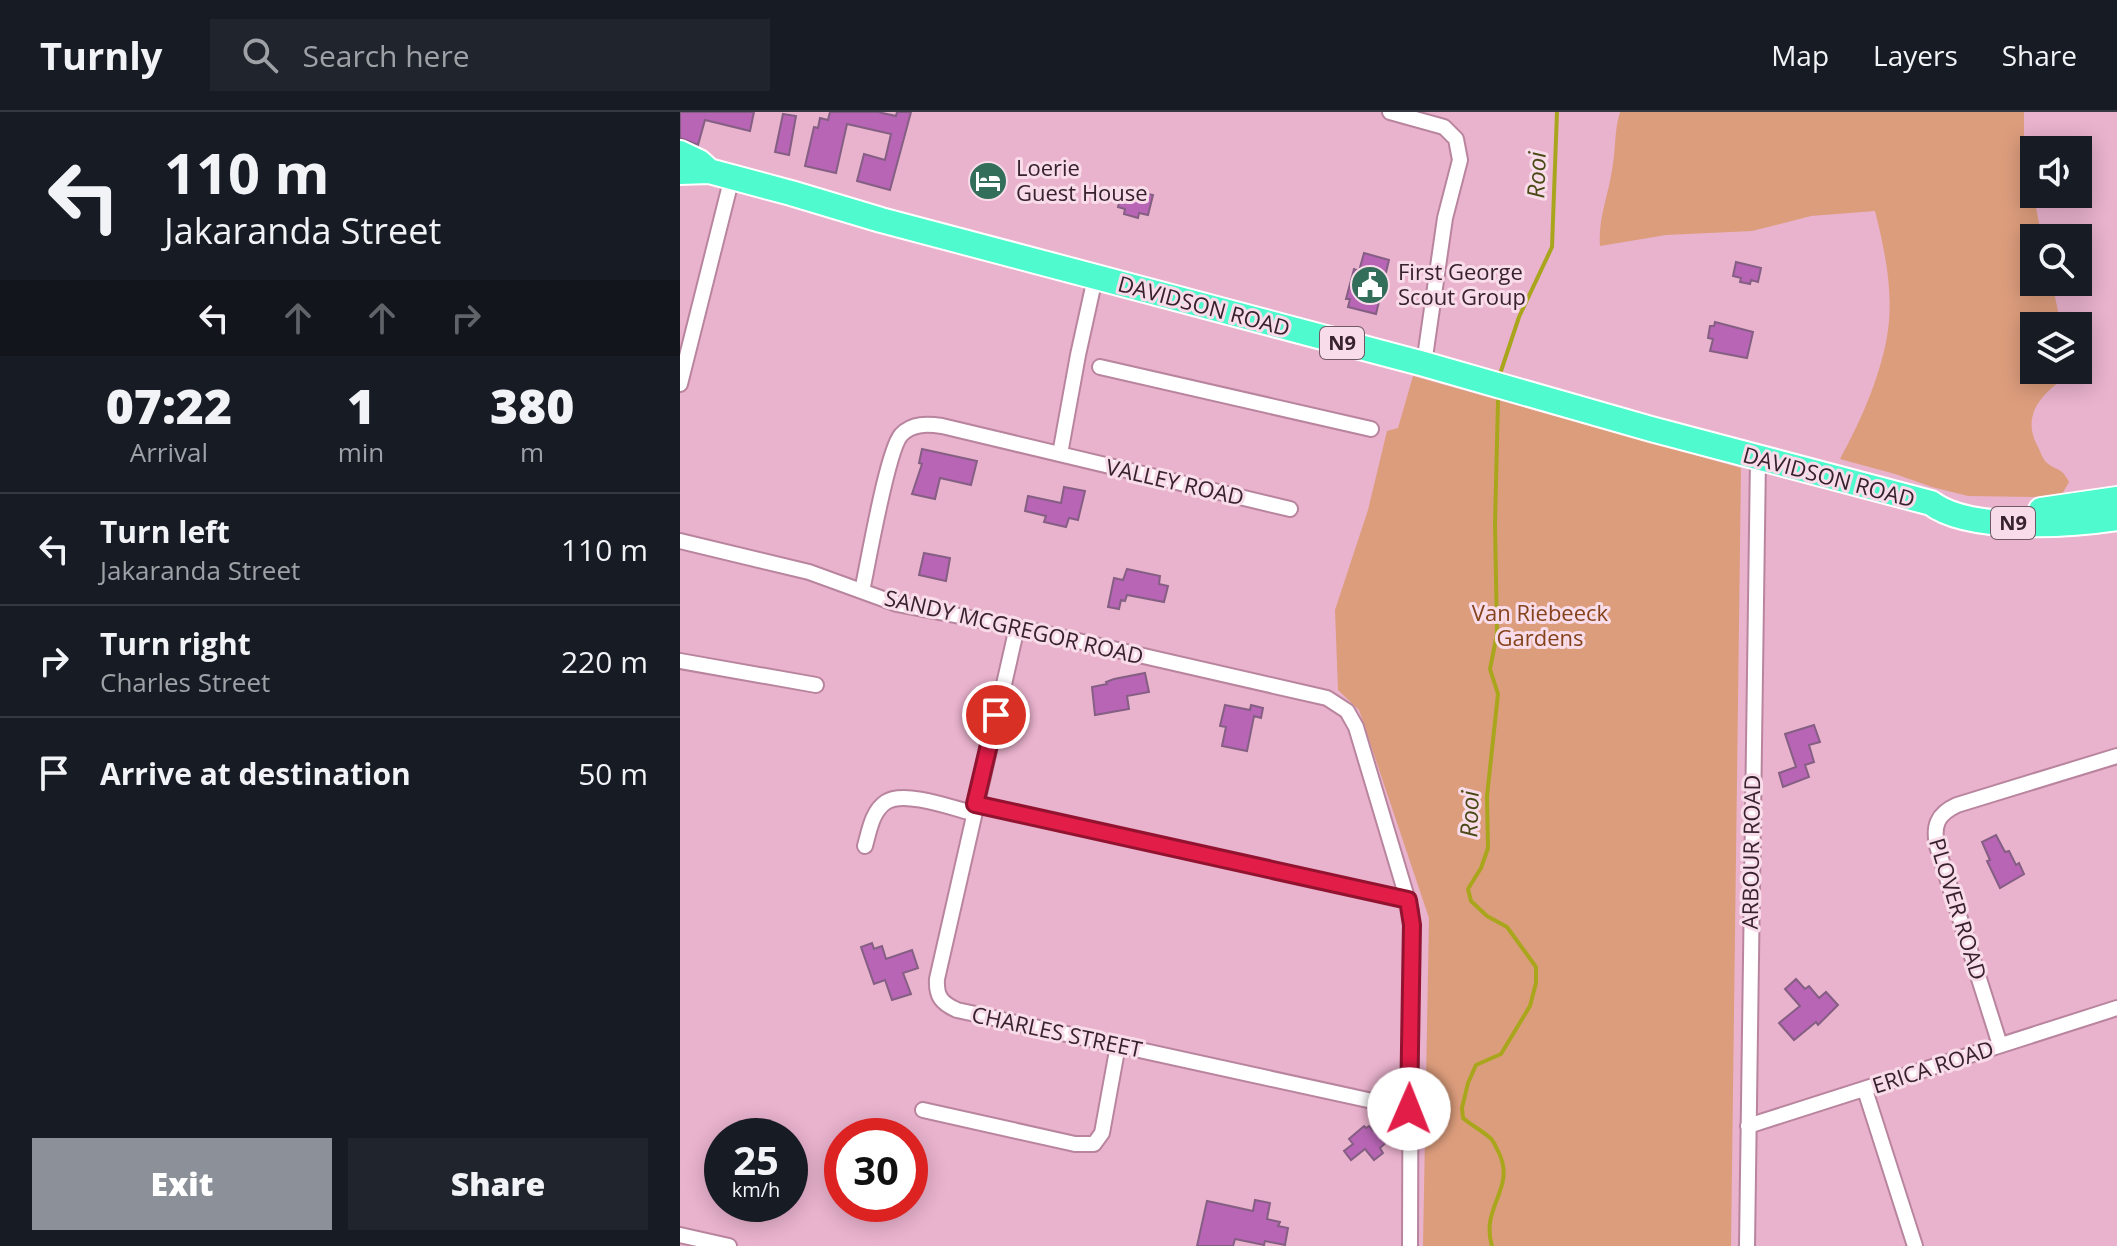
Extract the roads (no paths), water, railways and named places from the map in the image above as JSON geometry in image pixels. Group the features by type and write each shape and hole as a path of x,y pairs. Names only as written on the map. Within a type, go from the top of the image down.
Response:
{"highway":[{"name":"DAVIDSON ROAD","path":"680,153 721,174"},
{"name":"DAVIDSON ROAD","path":"680,172 721,174 1931,503 1959,515 2018,523 2069,524 2117,518"},
{"name":"DAVIDSON ROAD","path":"1931,503 2036,510 2117,499"}],"street":[{"path":"1390,112 1444,127 1451,132 1459,147 1456,178 1445,218 1424,364"},
{"path":"680,384 721,174"},
{"path":"1060,454 1095,278"},
{"path":"1100,367 1371,429"},
{"name":"VALLEY ROAD","path":"862,591 886,480 899,438 919,425 928,424 1290,509"},
{"name":"ARBOUR ROAD","path":"1747,1246 1758,458"},
{"name":"SANDY MCGREGOR ROAD","path":"680,541 809,572 897,604 1017,627 1327,698 1347,711 1360,738 1408,900"},
{"name":"CHARLES STREET","path":"1017,627 937,979 936,989 941,1001 957,1010 1409,1109"},
{"path":"680,661 816,685"},
{"name":"PLOVER ROAD","path":"2000,1045 1934,828 1941,815 1957,805 2117,756"},
{"path":"865,846 875,816 886,802 909,798 1408,900 1412,925 1410,1246"},
{"name":"ERICA ROAD","path":"1748,1126 2117,1008"},
{"path":"923,1110 1075,1144 1094,1144 1102,1133 1118,1045"},
{"path":"1865,1090 1915,1246"},
{"path":"680,1235 729,1246"}],"waterway":[{"name":"Rooi","path":"1500,374 1519,317 1552,247 1557,112"},
{"name":"Rooi","path":"1492,1246 1490,1220 1501,1188 1503,1166 1492,1140 1463,1118 1462,1108 1476,1065 1501,1054 1530,1006 1536,983 1536,967 1507,927 1487,916 1471,901 1468,889 1481,868 1488,848 1487,796 1498,694 1490,669 1497,634 1495,524 1498,401"}],"place":[{"name":"Loerie Guest House","path":"988,181"},
{"name":"First George Scout Group","path":"1370,285"}],"park label":[{"name":"Van Riebeeck Gardens","path":"1540,626"}]}
